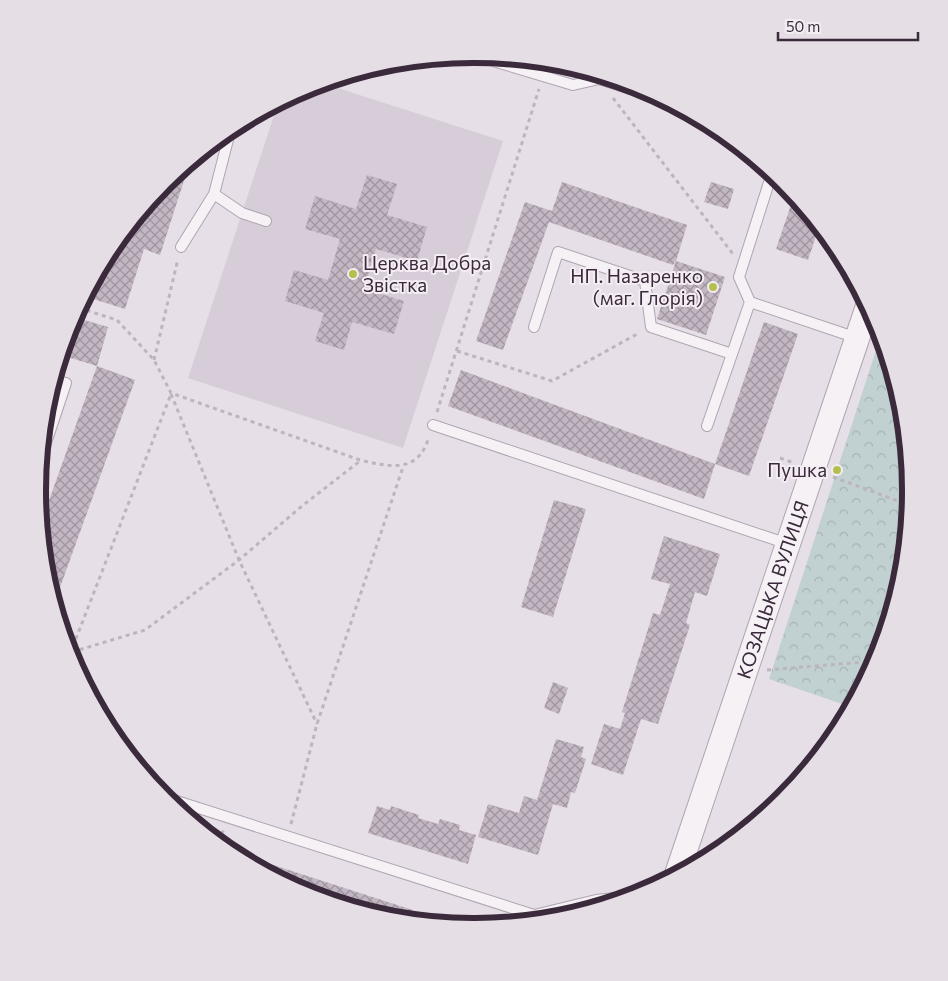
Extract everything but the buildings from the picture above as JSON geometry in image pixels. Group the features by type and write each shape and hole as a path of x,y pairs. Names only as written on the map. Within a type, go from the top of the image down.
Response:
{"street":[{"name":"КОЗАЦЬКА ВУЛИЦЯ","path":"680,865 864,316"}],"lane":[{"path":"504,64 572,85 596,80"},
{"path":"181,247 214,194 228,141"},
{"path":"707,426 750,302 739,277 769,182"},
{"path":"214,194 242,213 266,221"},
{"path":"534,327 558,252 645,282 651,327 732,354"},
{"path":"750,302 857,338"},
{"path":"51,428 66,383 61,382"},
{"path":"433,425 788,544"},
{"path":"182,803 533,915"},
{"path":"547,912 599,900"}],"path":[{"path":"171,393 360,460 388,467 403,467 414,461 427,445 543,76"},
{"path":"600,82 742,267"},
{"path":"154,360 181,247"},
{"path":"86,310 117,320 154,360 171,393 239,560 317,724"},
{"path":"457,350 552,381 651,327"},
{"path":"75,643 171,393"},
{"path":"780,458 902,501"},
{"path":"78,651 145,630 239,560 360,460"},
{"path":"288,836 317,724 403,467"},
{"path":"745,672 866,661"}],"shaded area":[{"path":"333,87 503,141 403,448 188,378 275,112 310,95"}],"green space":[{"path":"877,348 894,407 901,463 902,490 901,518 894,574 879,628 858,680 844,705 769,679"}],"place":[{"name":"Церква Добра Звістка","path":"353,274"},
{"name":"НП. Назаренко (маг. Глорія)","path":"713,287"},
{"name":"Пушка","path":"837,470"}]}
